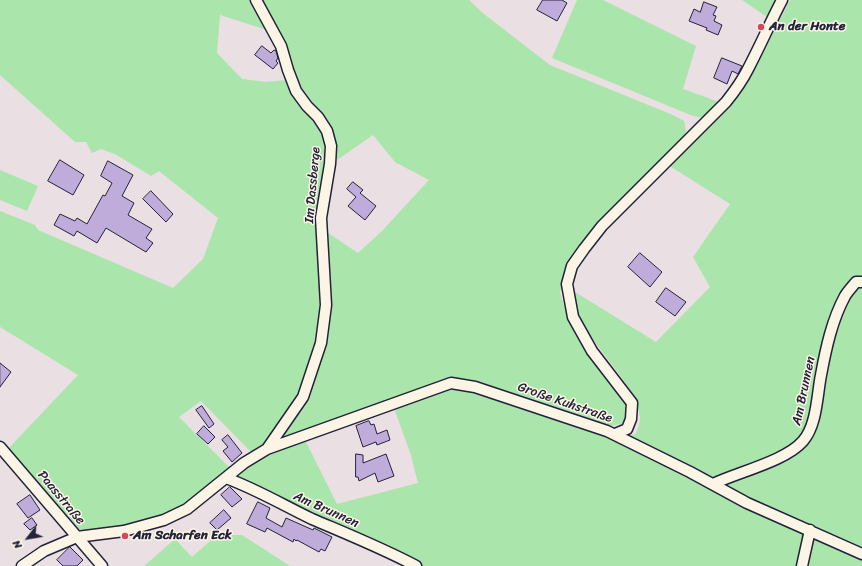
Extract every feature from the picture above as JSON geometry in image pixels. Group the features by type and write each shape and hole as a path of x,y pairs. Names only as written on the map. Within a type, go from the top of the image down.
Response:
{"street":[{"name":"Im Dassberge","path":"256,0 280,46 296,92 318,117 327,131 331,146 330,164 321,218 326,305 321,343 303,397 267,449"},
{"name":"Große Kuhstraße","path":"22,566 44,551 77,537 124,531 164,520 187,509 244,463 267,449 451,383 475,387 614,434 627,429 631,419 632,403 592,352 573,317 567,284 572,266 602,226 726,102 748,70 782,0"},
{"name":"Am Brunnen","path":"713,484 790,452 803,442 812,428 820,375 829,335 845,296 856,282 862,282"},
{"path":"614,434 713,484 747,503 862,554"},
{"name":"Paasstraße","path":"0,447 102,566"},
{"name":"Am Brunnen","path":"226,478 311,518 368,542 416,566"},
{"path":"802,566 810,530"}],"green space":[{"path":"0,0 253,0 270,31 220,15 217,53 242,79 266,82 288,80 322,127 328,144 323,304 318,341 304,386 282,423 262,447 252,453 201,401 179,417 230,468 188,505 179,510 151,520 102,530 79,529 8,449 78,375 0,327 0,211 35,225 38,230 173,288 203,259 218,218 159,171 151,176 115,154 101,149 92,153 86,142 75,142 0,75"},
{"path":"259,0 469,0 484,14 550,65 673,115 684,121 686,132 682,140 663,158 584,242 566,269 560,292 568,320 589,353 624,398 628,409 627,416 621,424 611,426 470,381 454,379 281,440 279,437 323,346 325,231 358,253 381,232 429,180 395,162 373,135 337,160 331,135 298,90"},
{"path":"577,0 603,0 696,46 683,89 719,102 704,118 693,116 552,58"},
{"path":"742,0 779,0 767,17"},
{"path":"790,0 862,0 862,273 856,284 862,285 862,566 420,566 232,477 267,456 285,447 305,440 337,504 418,483 411,455 394,408 457,387 563,419 612,438 636,434 640,419 633,395 585,328 578,313 575,292 656,342 710,287 693,257 730,204 668,165 729,104 751,76"},
{"path":"0,170 38,186 27,211 0,200"},
{"path":"217,535 242,535 290,566 144,566 175,539 192,557"}],"building":[{"path":"543,0 562,0 567,3 557,21 537,10"},
{"path":"704,2 717,7 713,15 716,16 714,21 722,25 718,35 706,30 707,28 689,21 694,9 700,12"},
{"path":"262,46 271,53 274,50 276,51 278,58 276,61 278,63 273,69 255,55"},
{"path":"722,58 742,66 738,74 732,71 727,84 714,78"},
{"path":"60,160 84,175 73,195 48,181"},
{"path":"108,161 133,175 122,196 134,203 128,215 152,229 146,238 153,243 146,252 106,228 97,243 77,231 74,236 54,225 60,214 75,221 77,218 87,224 103,195 105,196 112,183 101,176"},
{"path":"353,182 363,190 360,193 376,206 365,220 348,206 356,197 347,189"},
{"path":"151,191 173,214 166,222 143,199"},
{"path":"640,253 662,272 650,287 628,267"},
{"path":"666,288 686,302 675,316 656,302"},
{"path":"0,363 11,372 0,387"},
{"path":"202,406 214,424 209,428 196,410"},
{"path":"369,421 371,425 374,424 377,434 387,430 390,440 377,445 376,442 363,447 356,426"},
{"path":"204,426 215,437 208,444 197,434"},
{"path":"228,435 242,453 232,462 223,451 228,447 222,440"},
{"path":"356,454 363,455 363,463 386,454 394,476 378,482 375,473 359,481 358,477 356,477"},
{"path":"230,487 242,499 232,507 221,495"},
{"path":"30,495 40,510 28,518 17,504"},
{"path":"258,502 270,508 266,518 282,527 286,518 313,530 314,528 332,537 325,551 321,549 319,552 297,540 296,541 294,539 293,542 267,528 265,532 247,524"},
{"path":"224,510 231,518 217,530 210,523"},
{"path":"32,518 37,525 30,530 24,524"},
{"path":"70,547 83,560 77,566 63,566 57,560"}],"place":[{"name":"An der Honte","path":"761,27"},
{"name":"Am Scharfen Eck","path":"125,536"}]}
